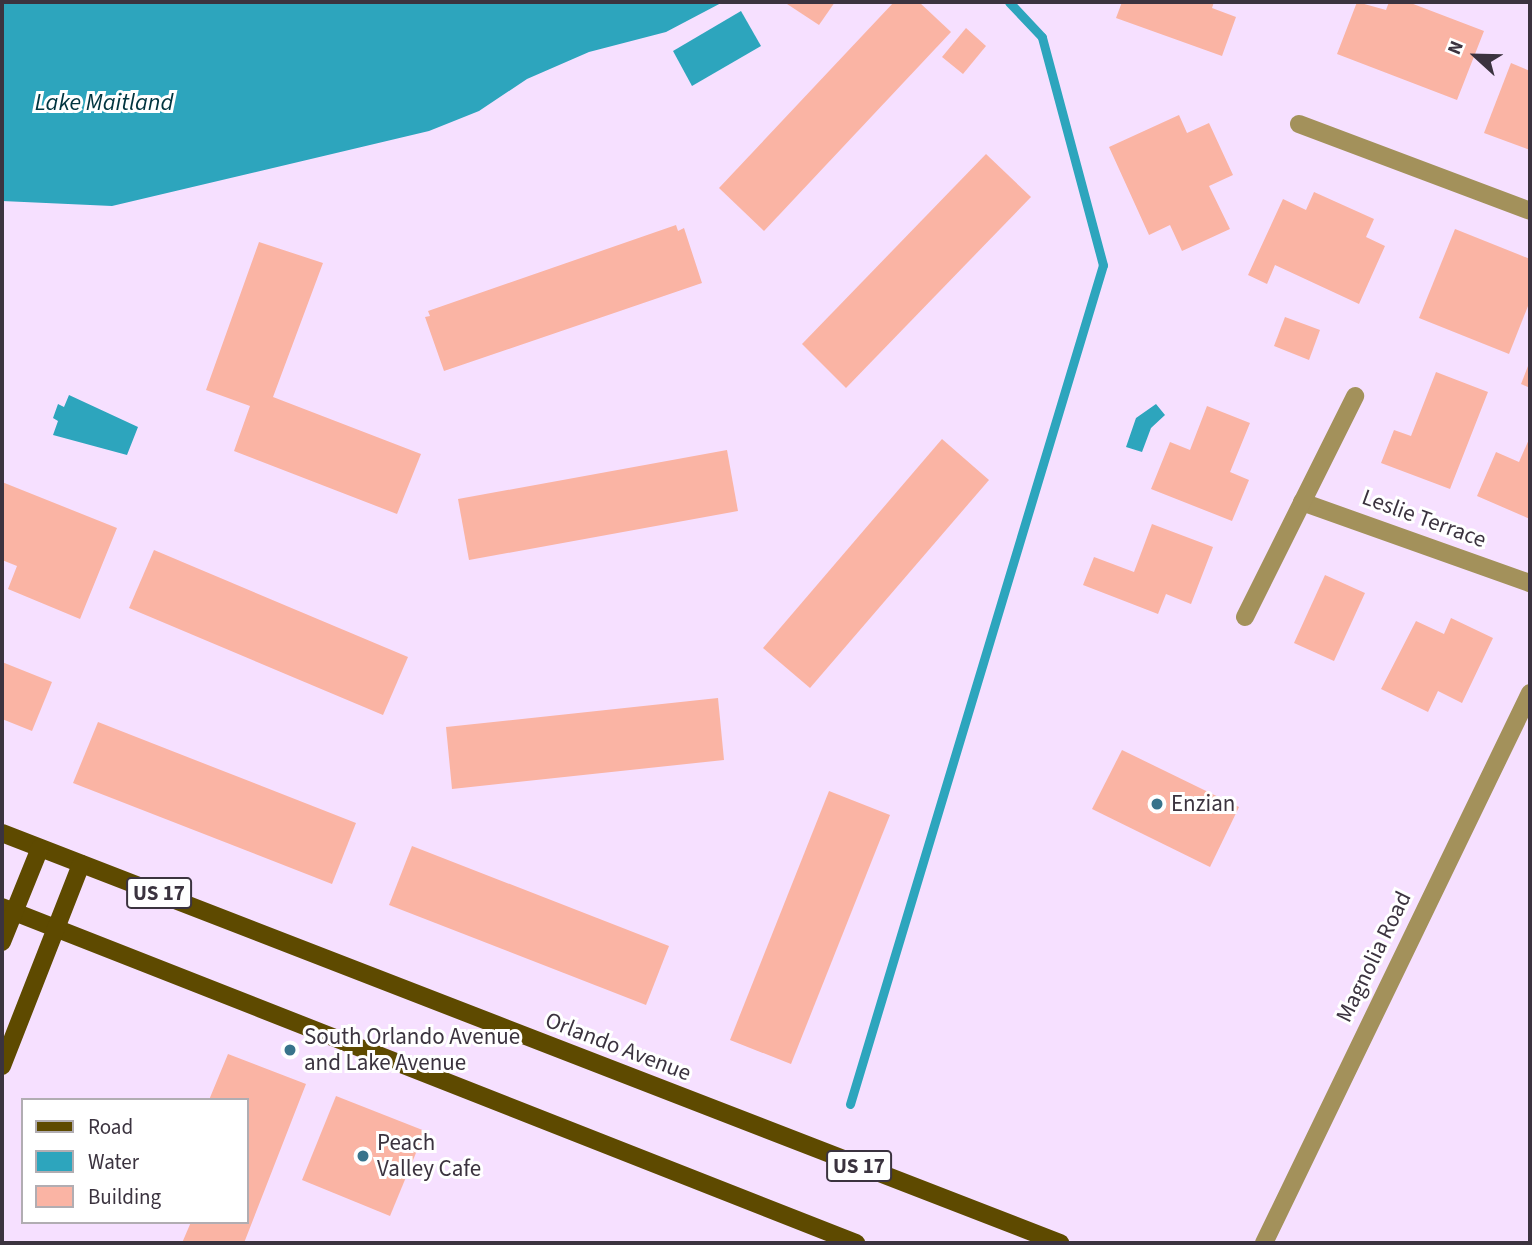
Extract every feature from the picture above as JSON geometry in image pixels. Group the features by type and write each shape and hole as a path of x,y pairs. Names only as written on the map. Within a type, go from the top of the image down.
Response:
{"main road":[{"name":"Orlando Avenue","path":"2,833 1060,1243"},
{"path":"2,942 8,910 40,848"},
{"path":"2,1066 81,864"},
{"path":"8,910 856,1243"}],"street":[{"path":"1299,124 1530,211"},
{"path":"1245,617 1354,396"},
{"name":"Leslie Terrace","path":"1302,502 1530,583"},
{"name":"Magnolia Road","path":"1264,1243 1530,693"}],"water":[{"name":"Lake Maitland","path":"2,2 723,2 666,32 589,52 527,79 479,111 429,131 112,206 2,201"},
{"path":"741,11 761,46 692,86 673,51"},
{"path":"69,395 138,427 127,455 53,435 58,421 53,418 58,404 64,407"},
{"path":"1156,404 1165,415 1151,428 1142,452 1126,447 1136,418"}],"building":[{"path":"784,2 835,2 819,25"},
{"path":"894,2 919,2 951,32 764,231 719,188"},
{"path":"1122,2 1214,2 1212,8 1236,17 1222,56 1116,18"},
{"path":"1357,2 1386,10 1389,2 1408,2 1484,31 1457,100 1337,54"},
{"path":"966,28 986,46 963,74 942,57"},
{"path":"1511,63 1530,71 1530,150 1484,133"},
{"path":"1179,115 1187,133 1209,123 1233,175 1209,186 1230,229 1182,251 1170,225 1149,235 1109,147"},
{"path":"986,154 1031,197 846,388 802,344"},
{"path":"1314,192 1374,219 1366,237 1385,246 1359,304 1275,265 1267,284 1248,275 1283,199 1306,210"},
{"path":"676,225 678,231 684,228 702,283 444,371 425,317 430,316 428,311"},
{"path":"1455,229 1530,259 1530,301 1509,354 1419,318"},
{"path":"259,242 323,263 273,397 421,454 397,514 234,451 250,406 206,390"},
{"path":"1285,317 1320,330 1309,360 1274,346"},
{"path":"1530,361 1530,388 1521,384"},
{"path":"1436,372 1488,392 1450,489 1381,463 1394,430 1411,436"},
{"path":"1207,406 1250,423 1230,472 1249,480 1232,521 1151,489 1170,442 1190,450"},
{"path":"1530,437 1530,519 1477,496 1496,452 1519,462"},
{"path":"942,439 989,480 810,688 763,648"},
{"path":"727,450 738,511 469,560 458,499"},
{"path":"2,482 117,528 80,619 8,589 17,566 2,560"},
{"path":"1152,524 1213,547 1191,604 1166,594 1158,614 1083,585 1094,557 1134,572"},
{"path":"154,550 408,657 383,715 129,608"},
{"path":"1325,575 1365,593 1334,661 1294,643"},
{"path":"1451,618 1493,638 1462,703 1438,691 1428,712 1381,689 1416,621 1444,634"},
{"path":"2,662 52,682 32,731 2,719"},
{"path":"718,698 724,760 452,789 446,727"},
{"path":"98,722 356,823 332,884 73,783"},
{"path":"1122,750 1239,807 1210,867 1092,809"},
{"path":"829,791 890,815 791,1064 730,1040"},
{"path":"412,846 669,946 646,1005 389,905"},
{"path":"228,1054 306,1084 244,1243 182,1243 190,1224 248,1224 248,1098 210,1098"},
{"path":"336,1096 425,1131 390,1216 302,1180"}],"waterway":[{"path":"850,1104 1103,265 1042,37 1009,2"}],"place":[{"name":"Enzian","path":"1157,804"},
{"name":"South Orlando Avenue and Lake Avenue","path":"290,1050"},
{"name":"Peach Valley Cafe","path":"363,1156"}]}
